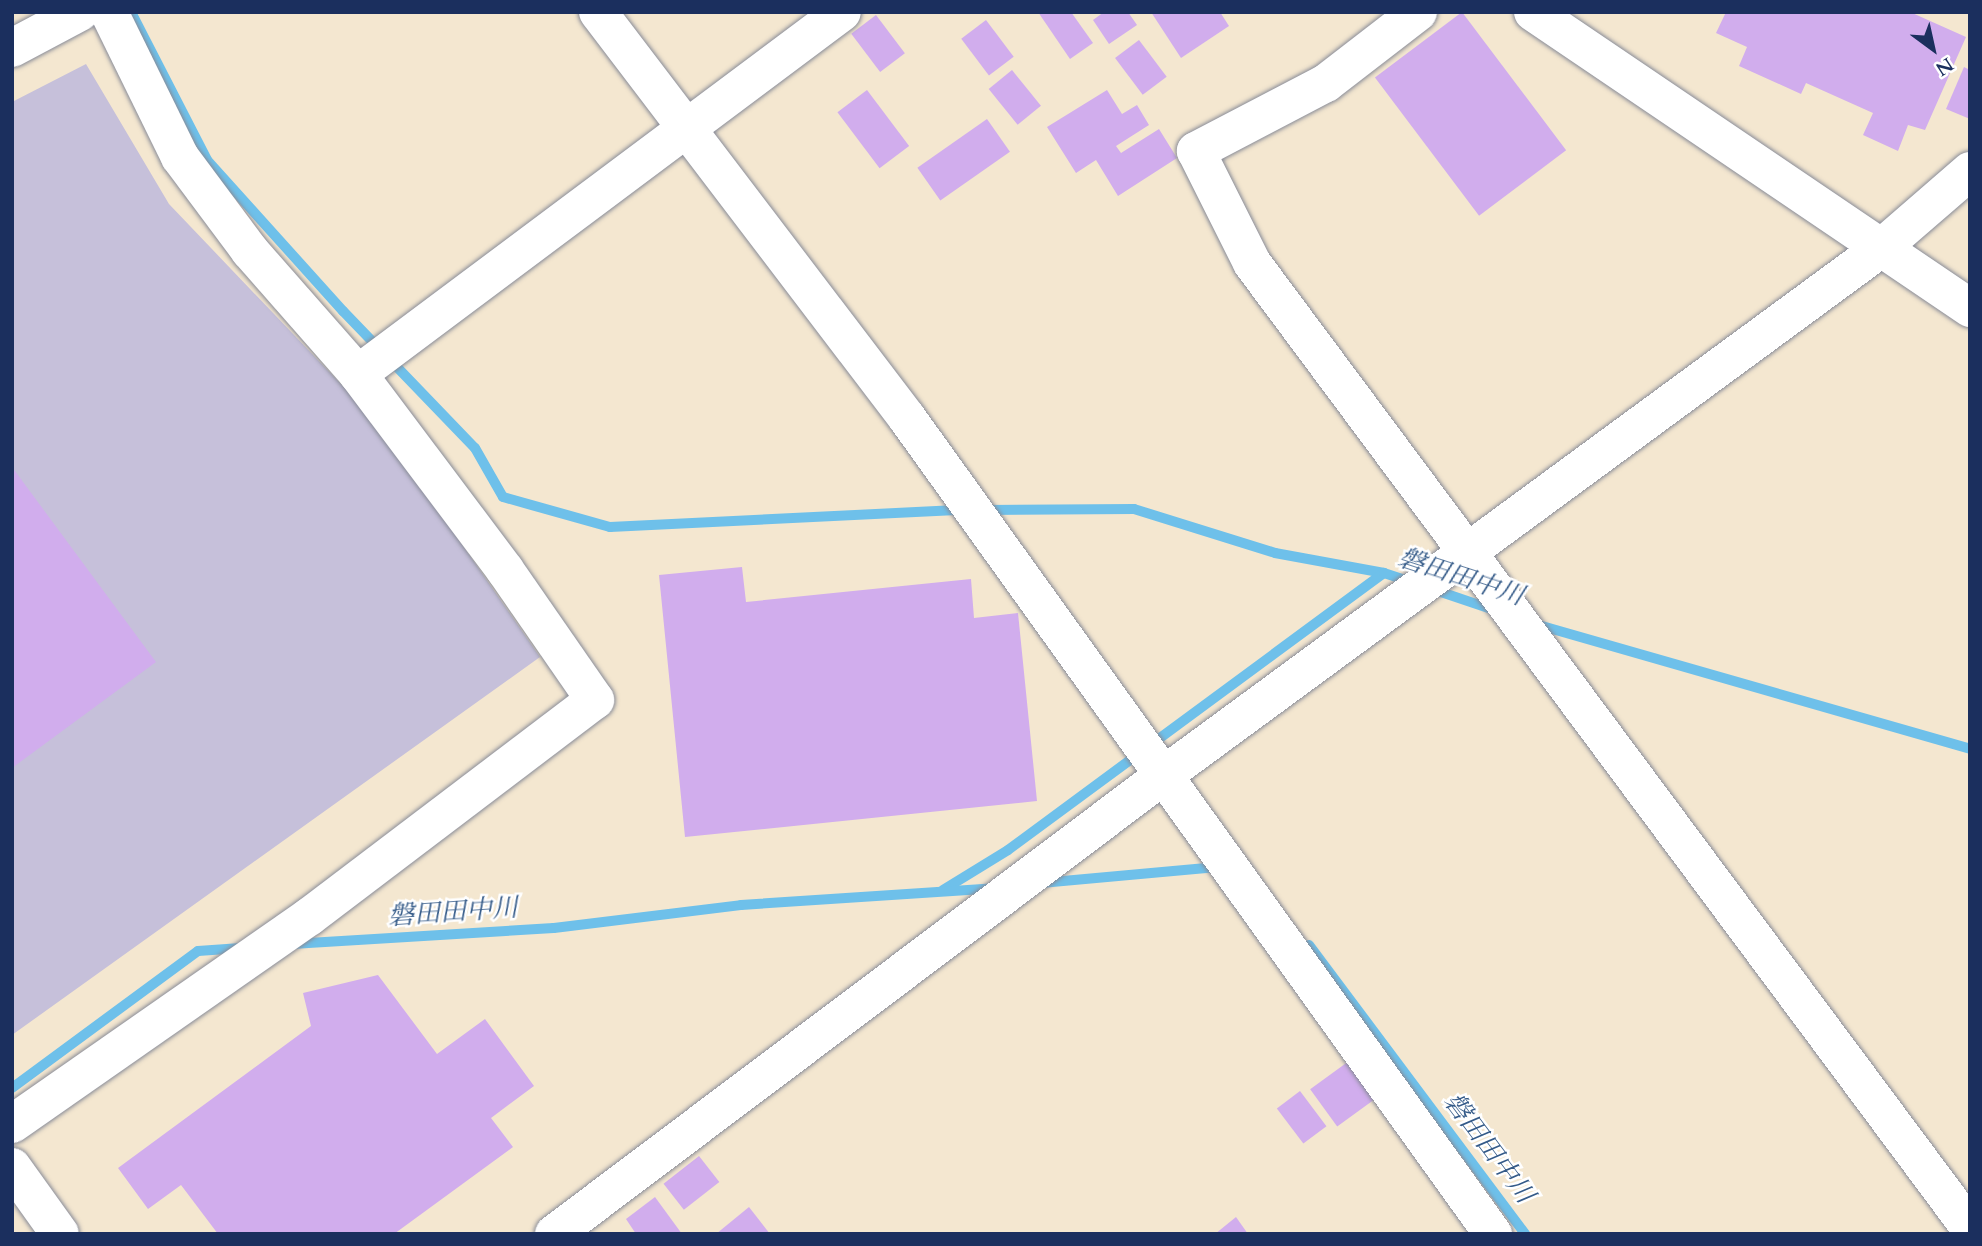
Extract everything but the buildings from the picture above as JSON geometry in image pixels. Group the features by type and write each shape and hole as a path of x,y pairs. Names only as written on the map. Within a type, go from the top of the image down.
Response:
{"street":[{"path":"12,48 80,12"},
{"path":"12,1124 309,917 595,700 505,570 358,374 250,251 180,158 109,12"},
{"path":"598,12 907,418 1492,1234"},
{"path":"358,374 842,12"},
{"path":"1418,12 1326,83 1196,151 1252,263 1970,1228"},
{"path":"1533,12 1970,308"},
{"path":"554,1234 1164,775 1470,553 1880,249 1970,171"},
{"path":"12,1167 60,1234"}],"shaded area":[{"path":"86,64 169,204 378,423 540,657 12,1035 12,102"}],"waterway":[{"path":"131,12 207,160 343,311 475,448 503,497 610,527 962,510"},
{"path":"985,510 1134,509 1275,553 1384,573"},
{"name":"磐田田中川","path":"943,890 1008,850 1384,573 1411,582"},
{"name":"磐田田中川","path":"1432,589 1497,611"},
{"name":"磐田田中川","path":"1535,624 1970,749"},
{"name":"磐田田中川","path":"1041,883 1217,867"},
{"name":"磐田田中川","path":"292,944 554,928 741,905 994,888"},
{"name":"磐田田中川","path":"1309,945 1525,1234"},
{"name":"磐田田中川","path":"12,1088 198,951 241,948"}]}
